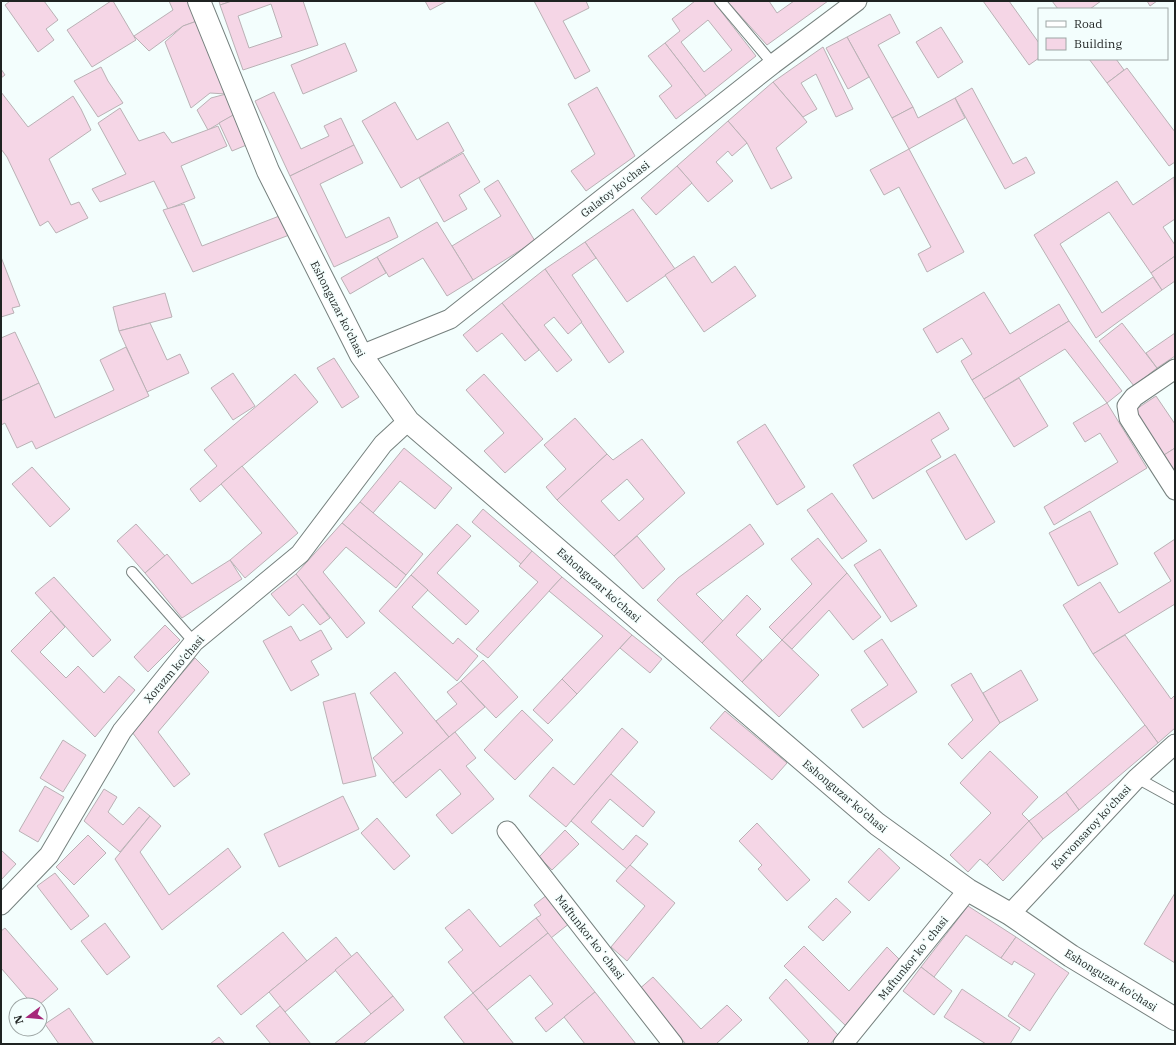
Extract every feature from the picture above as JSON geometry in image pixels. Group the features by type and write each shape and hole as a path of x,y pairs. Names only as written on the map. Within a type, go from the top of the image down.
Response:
{"street":[{"name":"Eshonguzar ko'chasi","path":"199,1 268,171 361,355 408,421 877,824 968,890 1010,914 1071,956 1175,1019"},
{"name":"Galatoy ko'chasi","path":"361,355 450,319 773,64 857,1"},
{"path":"1175,369 1134,397 1127,406 1129,418 1175,490"},
{"name":"Xorazm ko'chasi","path":"1,905 49,855 122,731 194,642 300,554 383,444 408,421"},
{"name":"Karvonsaroy ko'chasi","path":"1010,914 1137,778 1175,744"},
{"name":"Maftunkor koʻchasi","path":"507,831 673,1044"},
{"name":"Maftunkor koʻchasi","path":"843,1044 968,890"}],"lane":[{"path":"720,1 773,64"},
{"path":"132,572 194,642"},
{"path":"1137,778 1175,800"}],"building":[{"path":"10,1 44,1 58,20 46,29 54,40 38,52 5,5"},
{"path":"113,1 136,40 92,67 67,30"},
{"path":"169,1 190,1 197,21 183,26 149,51 134,36 173,10"},
{"path":"219,1 232,1 220,5"},
{"path":"232,1 303,1 318,45 243,70 220,5","holes":["271,4 282,37 249,48 238,16"]},
{"path":"425,1 447,1 430,10"},
{"path":"534,1 586,1 589,8 563,21 590,71 575,79"},
{"path":"695,1 713,1 756,56 706,96 665,43 680,31 672,19","holes":["708,20 732,50 704,72 681,42"]},
{"path":"727,1 769,1 777,13 794,1 828,1 767,45"},
{"path":"983,1 1009,1 1038,42 1038,59 1029,65"},
{"path":"1052,1 1101,1 1091,8 1057,8"},
{"path":"1147,1 1157,1 1150,6"},
{"path":"890,14 900,33 878,45 913,107 892,118 847,37"},
{"path":"197,21 226,94 210,93 191,108 165,42 183,26"},
{"path":"941,27 963,62 938,78 916,42"},
{"path":"847,37 869,77 848,89 826,48"},
{"path":"345,43 357,71 303,94 291,65"},
{"path":"665,43 706,96 676,119 659,96 672,86 648,56"},
{"path":"823,47 853,109 836,117 816,74 801,83 817,109 803,117 773,82"},
{"path":"1090,60 1117,60 1124,70 1107,83"},
{"path":"101,67 108,81 123,103 98,117 74,81"},
{"path":"1127,68 1175,132 1175,162 1169,166 1107,83"},
{"path":"1,69 5,75 1,78"},
{"path":"773,82 807,122 776,148 792,178 771,189 747,143 728,121"},
{"path":"597,87 635,156 586,191 571,171 595,154 568,104"},
{"path":"972,88 1013,164 1026,157 1035,173 1005,189 955,98"},
{"path":"1,92 28,127 73,96 91,130 49,159 71,205 79,202 88,218 56,233 48,221 40,226 7,157 1,149"},
{"path":"274,92 301,149 329,136 324,126 341,118 354,145 290,176 255,101"},
{"path":"226,94 235,114 208,130 197,110 211,98"},
{"path":"955,98 965,118 909,149 892,118 913,107 918,118"},
{"path":"395,102 417,140 448,122 464,151 401,188 362,121"},
{"path":"120,108 139,141 164,132 172,143 218,126 227,146 181,166 195,198 168,209 154,181 100,202 92,189 126,174 98,123"},
{"path":"235,114 249,144 232,151 219,123"},
{"path":"728,121 747,143 732,156 728,151 716,162 733,181 708,202 677,166"},
{"path":"354,145 363,163 320,184 346,238 389,217 398,237 334,267 290,176"},
{"path":"909,149 964,252 927,272 918,254 931,247 899,187 884,195 870,170"},
{"path":"463,153 480,182 459,195 467,209 444,222 419,178"},
{"path":"677,166 692,183 656,215 641,198"},
{"path":"1174,177 1175,219 1163,227 1175,245 1175,256 1151,273 1109,212 1060,244 1102,313 1153,277 1162,290 1096,338 1034,235 1117,181 1133,205"},
{"path":"498,180 535,241 473,280 452,246 501,216 484,189"},
{"path":"184,204 202,246 287,213 297,232 193,272 163,210"},
{"path":"633,209 675,269 627,302 585,242"},
{"path":"437,222 473,280 447,296 423,258 389,277 377,257"},
{"path":"585,242 596,258 572,275 624,352 609,363 545,269"},
{"path":"694,256 712,283 735,266 756,296 704,332 665,275"},
{"path":"1175,256 1175,281 1162,290 1151,273"},
{"path":"1,257 20,306 12,308 14,313 1,317"},
{"path":"377,257 386,273 350,294 341,278"},
{"path":"545,269 582,322 568,334 554,317 544,325 572,360 557,372 502,303"},
{"path":"984,292 1010,334 1059,304 1069,321 972,380 961,361 972,354 962,338 937,353 923,329"},
{"path":"165,293 172,317 119,331 113,307"},
{"path":"502,303 539,350 525,361 502,333 477,352 463,335"},
{"path":"1069,321 1122,391 1107,403 1065,349 984,399 972,380"},
{"path":"150,323 167,360 180,354 189,373 147,392 119,331"},
{"path":"1122,323 1157,368 1134,386 1099,341"},
{"path":"15,332 39,383 1,401 1,338"},
{"path":"1175,333 1175,356 1157,368 1146,353"},
{"path":"126,347 149,396 36,449 32,441 17,448 5,423 1,425 1,401 39,383 55,418 114,390 100,360"},
{"path":"334,358 359,397 342,408 317,368"},
{"path":"233,373 255,406 233,420 211,388"},
{"path":"295,374 318,402 200,502 190,489 217,466 204,450"},
{"path":"484,374 543,439 505,473 484,451 504,433 466,390"},
{"path":"1019,378 1048,426 1014,447 984,399"},
{"path":"1156,396 1175,424 1175,448 1164,455 1135,410"},
{"path":"1107,403 1147,468 1054,525 1044,507 1118,462 1100,433 1085,442 1073,423"},
{"path":"939,412 949,429 931,440 941,457 873,499 853,465"},
{"path":"575,418 607,454 557,500 546,487 566,469 544,445"},
{"path":"765,424 805,487 777,505 737,442"},
{"path":"642,439 685,493 614,556 557,500 607,454 613,460","holes":["627,479 644,499 619,521 601,501"]},
{"path":"404,448 452,488 435,509 400,481 373,513 360,502"},
{"path":"1175,448 1175,471 1164,455"},
{"path":"955,454 995,522 966,540 926,471"},
{"path":"242,466 298,533 245,578 230,560 262,533 221,484"},
{"path":"32,467 70,509 50,527 12,484"},
{"path":"832,493 867,541 842,559 807,510"},
{"path":"360,502 423,554 406,575 342,523"},
{"path":"483,509 532,551 521,564 472,522"},
{"path":"1090,511 1118,564 1078,586 1049,533"},
{"path":"342,523 406,575 396,588 346,547 323,572 365,623 347,638 296,574"},
{"path":"136,524 165,556 145,573 117,541"},
{"path":"457,524 471,536 437,573 479,611 466,625 411,575"},
{"path":"750,524 764,544 696,594 723,621 702,643 657,600 678,578"},
{"path":"637,536 665,569 643,589 614,556"},
{"path":"818,538 847,573 782,640 769,627 812,584 791,559"},
{"path":"1175,539 1175,604 1093,654 1063,605 1100,582 1119,613 1171,581 1154,553"},
{"path":"880,549 917,606 891,622 854,565"},
{"path":"532,551 562,577 488,658 476,649 538,582 519,566"},
{"path":"167,554 192,584 230,560 242,579 182,618 145,573"},
{"path":"847,573 881,617 853,640 829,610 792,649 782,640"},
{"path":"296,574 330,618 320,625 303,604 289,616 271,594"},
{"path":"411,575 428,590 412,607 453,644 458,638 478,656 457,681 379,611"},
{"path":"54,577 111,640 93,657 35,593"},
{"path":"562,577 632,635 577,694 562,679 603,636 549,591"},
{"path":"747,595 761,609 736,635 762,660 742,682 702,643"},
{"path":"51,611 65,627 40,652 66,678 78,666 104,693 119,676 135,690 95,737 11,651"},
{"path":"165,625 180,640 148,672 134,657"},
{"path":"291,626 300,641 321,630 332,649 311,661 319,675 291,691 263,641"},
{"path":"632,635 662,659 650,673 620,648"},
{"path":"1125,635 1171,699 1175,695 1175,728 1158,743 1093,654"},
{"path":"882,639 917,692 863,728 851,710 888,685 864,651"},
{"path":"782,640 819,675 779,717 742,682"},
{"path":"195,658 209,672 158,732 190,774 174,787 132,732"},
{"path":"483,660 518,697 496,718 461,681"},
{"path":"1021,670 1038,700 1000,723 983,693"},
{"path":"395,672 449,737 393,783 373,758 403,733 370,693"},
{"path":"971,673 1000,723 962,759 948,744 973,720 951,685"},
{"path":"562,679 577,694 548,724 533,710"},
{"path":"461,681 485,707 449,737 436,721 457,704 447,692"},
{"path":"355,693 376,776 343,784 323,702"},
{"path":"522,710 553,740 515,780 484,750"},
{"path":"725,711 787,763 772,780 710,728"},
{"path":"1145,725 1158,743 1079,810 1066,792"},
{"path":"622,728 638,742 566,827 529,796 553,767 574,785"},
{"path":"455,732 476,758 466,766 494,799 452,834 436,815 461,794 440,769 406,798 393,783"},
{"path":"63,740 86,755 63,792 40,778"},
{"path":"990,751 1038,797 1022,814 1029,821 987,865 980,859 968,872 950,855 991,813 960,783"},
{"path":"611,774 655,812 643,827 610,799 591,822 623,850 636,835 648,844 627,869 571,821"},
{"path":"45,786 64,797 38,842 19,831"},
{"path":"104,789 117,797 108,812 123,825 139,807 150,816 120,852 84,821"},
{"path":"1066,792 1079,810 1043,839 1029,821"},
{"path":"343,796 359,829 279,867 264,834"},
{"path":"150,816 161,826 140,852 169,895 228,848 241,867 162,930 115,859"},
{"path":"377,818 410,856 394,870 361,833"},
{"path":"1029,821 1043,839 1003,881 987,865"},
{"path":"757,823 810,880 787,901 758,869 762,865 739,841"},
{"path":"565,830 579,844 552,870 539,857"},
{"path":"88,835 106,853 74,885 56,867"},
{"path":"879,848 900,868 869,901 848,882"},
{"path":"1,850 16,864 1,880"},
{"path":"630,865 675,903 627,961 611,947 645,906 616,881"},
{"path":"55,873 89,916 71,930 37,886"},
{"path":"552,891 575,919 551,938 536,918 541,915 534,905"},
{"path":"1175,893 1175,963 1144,944"},
{"path":"836,898 851,912 823,941 808,927"},
{"path":"968,906 1016,937 1001,958 966,935 934,977 921,967"},
{"path":"469,909 500,947 536,918 548,933 473,993 448,962 463,950 445,928"},
{"path":"105,923 130,957 107,975 81,941"},
{"path":"5,928 58,989 48,997 26,997 1,968 1,931"},
{"path":"283,932 307,961 241,1015 217,986"},
{"path":"548,933 595,992 546,1032 535,1018 553,1004 530,975 487,1010 473,993"},
{"path":"336,937 352,957 285,1012 269,992"},
{"path":"1016,937 1069,973 1030,1031 1008,1016 1035,974 1014,961 1012,965 1001,958"},
{"path":"804,946 849,991 887,947 903,963 847,1027 784,966"},
{"path":"357,952 393,996 371,1014 335,970"},
{"path":"921,967 952,991 934,1015 903,991"},
{"path":"653,977 701,1029 727,1005 742,1020 716,1044 686,1044 637,991"},
{"path":"786,979 838,1035 830,1044 806,1044 809,1041 769,998"},
{"path":"962,989 1020,1028 1010,1044 986,1044 944,1017"},
{"path":"595,992 636,1044 585,1044 564,1017"},
{"path":"473,993 514,1044 465,1044 444,1017"},
{"path":"393,996 404,1010 363,1044 334,1044"},
{"path":"280,1006 311,1044 271,1044 256,1026"},
{"path":"69,1008 94,1044 59,1044 48,1028 48,1022"},
{"path":"219,1037 225,1044 210,1044"}]}
